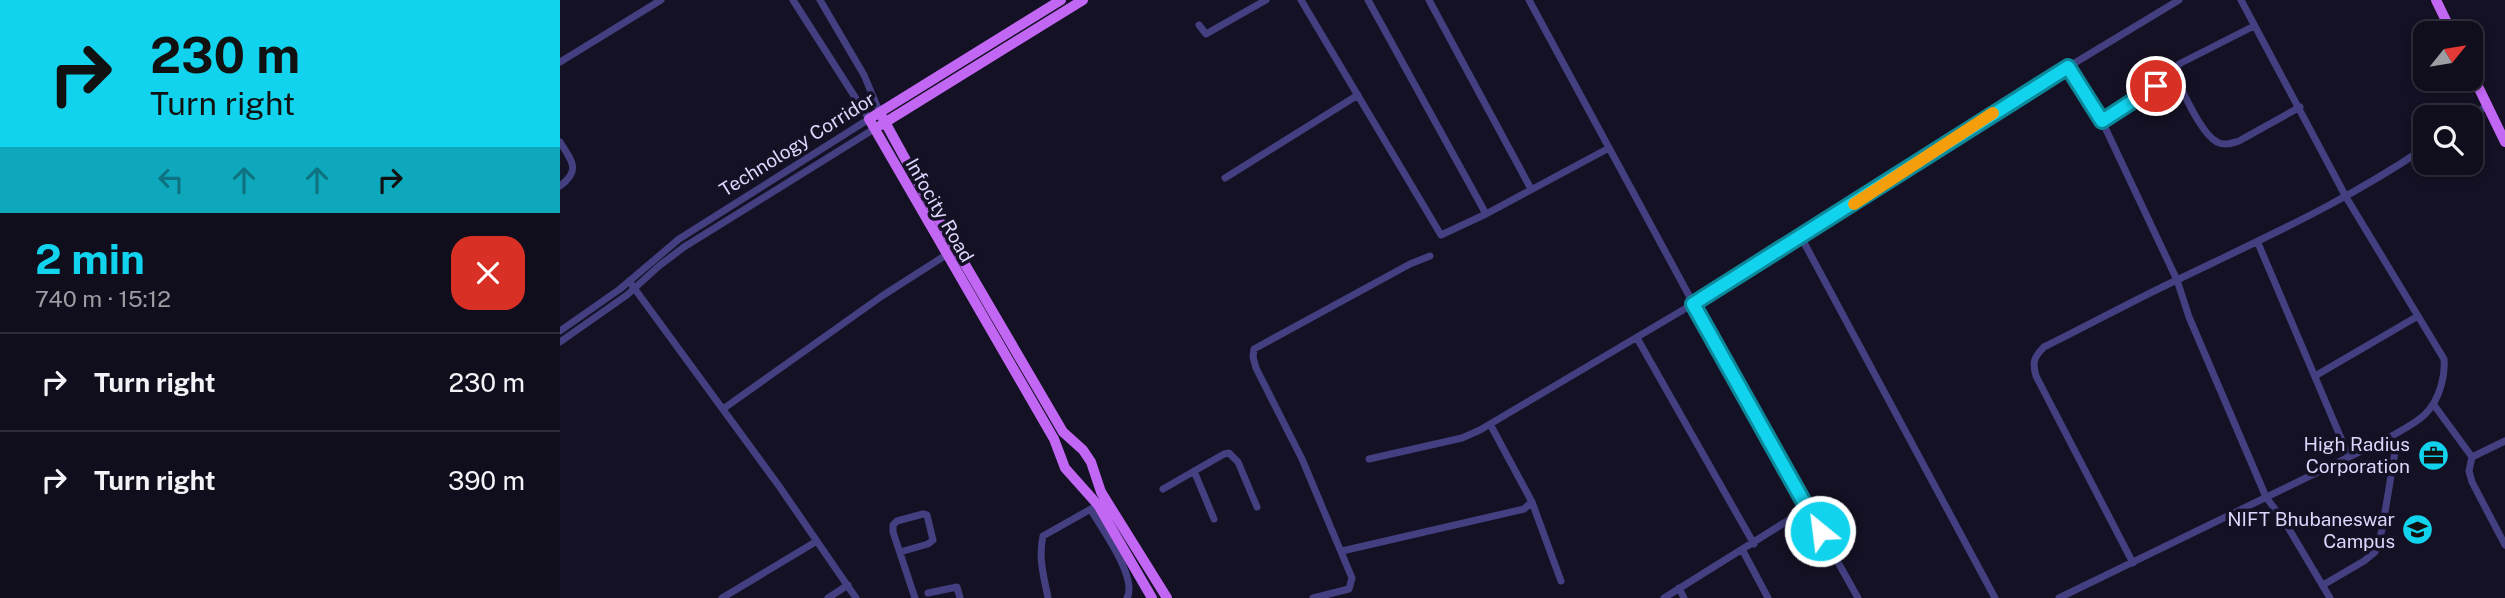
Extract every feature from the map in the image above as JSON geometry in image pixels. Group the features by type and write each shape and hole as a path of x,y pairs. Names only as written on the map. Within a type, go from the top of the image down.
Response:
{"main road":[{"name":"Technology Corridor","path":"882,118 997,38 1061,0"},
{"path":"871,124 1083,0"},
{"path":"2435,0 2446,21"},
{"path":"2480,91 2505,142"},
{"name":"Infocity Road","path":"882,118 1063,432 1083,450 1091,462 1096,502 1152,598"},
{"name":"Infocity Road","path":"871,124 1054,439 1065,468 1082,490 1096,502 1167,598"},
{"path":"1054,439 1063,432"}],"street":[{"path":"560,62 661,0"},
{"name":"Infocity Road","path":"793,0 871,124"},
{"name":"Infocity Road","path":"820,0 864,75 882,118"},
{"path":"1199,25 1206,34 1266,0"},
{"path":"1301,0 1441,234 1486,214 1609,148"},
{"path":"1368,0 1486,214"},
{"path":"1429,0 1531,189"},
{"path":"1529,0 1693,304 1858,598"},
{"path":"2059,598 2388,438 2421,419 2434,405 2445,370 2444,359 2346,197 2241,0"},
{"path":"1368,459 1462,438 1490,424 1693,304 2173,2"},
{"path":"2102,121 2174,75 2179,64 2254,26"},
{"path":"2068,67 2102,121 2177,280 2189,317 2266,497 2286,524 2330,598"},
{"path":"2174,75 2204,130 2217,142 2229,144 2239,141 2300,107"},
{"path":"1225,178 1358,95"},
{"path":"2483,109 2487,106"},
{"path":"560,342 635,288 684,247 871,124"},
{"name":"Technology Corridor","path":"560,331 629,281 679,239 871,124"},
{"path":"560,142 574,169 560,186"},
{"path":"2133,563 2036,376 2033,363 2036,355 2044,347 2346,197 2413,156"},
{"path":"1801,237 1995,598"},
{"path":"2258,243 2349,457"},
{"path":"723,409 851,318 946,255"},
{"path":"1313,598 1344,591 1352,585 1352,578 1302,459 1256,368 1254,349 1398,270 1430,256"},
{"path":"629,281 856,598"},
{"path":"2315,376 2418,316"},
{"path":"1637,338 1754,544"},
{"path":"2434,405 2472,457 2469,471 2472,482 2505,545"},
{"path":"1490,424 1532,502 1561,581"},
{"path":"2323,585 2375,552 2382,530 2395,452 2388,438"},
{"path":"2472,457 2505,441"},
{"path":"1163,489 1224,454 1234,455 1257,507"},
{"path":"1194,471 1214,519"},
{"path":"1048,598 1041,564 1043,536 1096,502 1129,578 1130,593 1127,598"},
{"path":"1342,551 1524,509 1532,502"},
{"path":"1664,598 1808,508"},
{"path":"900,552 929,544 933,540 927,515 897,521 893,525 900,552 915,598"},
{"path":"722,598 817,541"},
{"path":"1742,551 1769,598"},
{"path":"828,598 848,585"},
{"path":"928,593 957,587 960,598"},
{"path":"1679,588 1684,598"}],"slow traffic":[{"path":"1854,204 1993,113"}],"place":[{"name":"High Radius Corporation","path":"2433,455"},
{"name":"NIFT Bhubaneswar Campus","path":"2418,530"}],"route":[{"path":"1820,531 1693,304 2068,67 2102,121 2156,86"}]}
